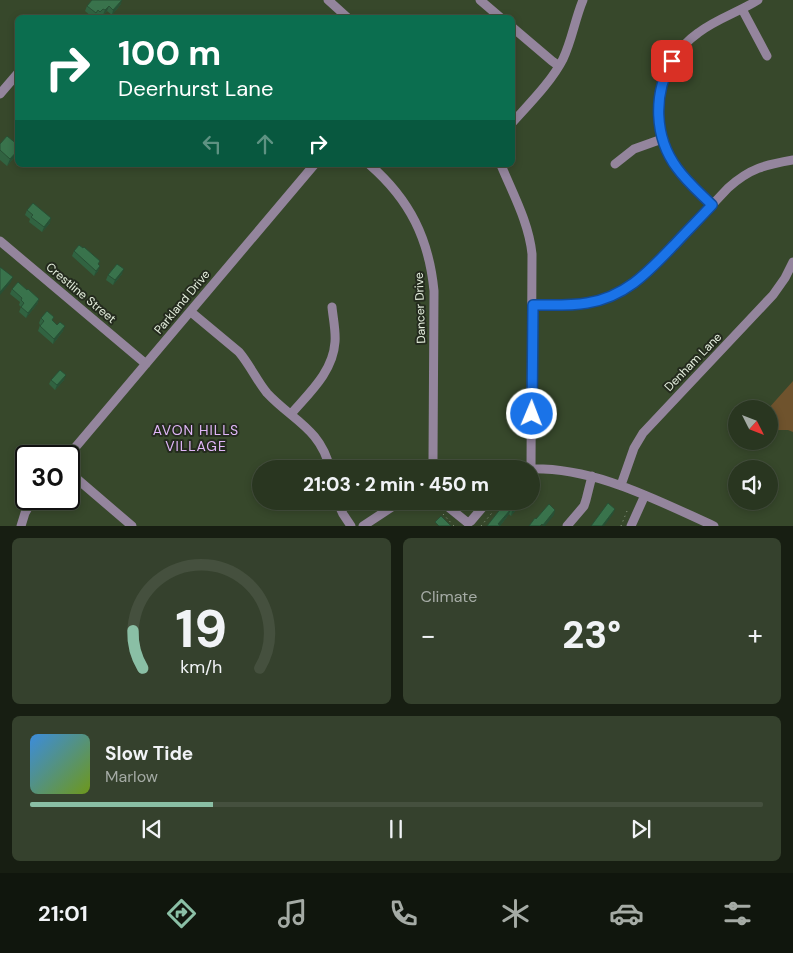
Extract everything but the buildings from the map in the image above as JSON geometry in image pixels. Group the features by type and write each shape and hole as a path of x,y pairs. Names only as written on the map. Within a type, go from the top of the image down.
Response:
{"street":[{"path":"328,0 345,15"},
{"path":"480,0 498,15"},
{"path":"515,120 559,66 567,49 583,0"},
{"path":"712,205 677,169 662,139 659,122 659,101 664,78 681,48 698,33 758,0"},
{"path":"742,9 767,56"},
{"path":"515,30 559,66"},
{"path":"0,94 15,76"},
{"path":"615,164 634,149 662,139"},
{"path":"533,305 588,303 611,296 627,288 648,273 734,182 759,167 793,160"},
{"name":"Parkland Drive","path":"77,445 312,167"},
{"name":"Dancer Drive","path":"372,167 390,185 407,207 422,236 430,264 434,291 433,460"},
{"path":"502,167 525,220 530,237 533,261 532,460"},
{"name":"Crestline Street","path":"0,241 146,364"},
{"name":"Denham Lane","path":"621,485 634,448 643,433 773,295 793,262"},
{"path":"290,414 320,379 332,356 335,341 332,307"},
{"path":"191,312 239,352 265,390 317,439 327,460"},
{"path":"540,469 592,476 621,485 714,526"},
{"path":"567,526 584,506 592,476"},
{"path":"80,481 132,526"},
{"path":"631,526 645,495"},
{"path":"21,526 27,510"},
{"path":"341,510 351,526"},
{"path":"368,524 388,510"},
{"path":"452,510 468,523 480,510"}],"path":[{"path":"481,526 494,510"}],"shaded area":[{"path":"793,381 793,432 778,430 778,400 776,400"}],"district":[{"name":"AVON HILLS VILLAGE","path":"196,438"}],"route":[{"path":"532,414 533,305 588,303 611,296 632,285 648,273 712,205 677,169 662,139 659,122 659,101 664,78 672,61"}]}
